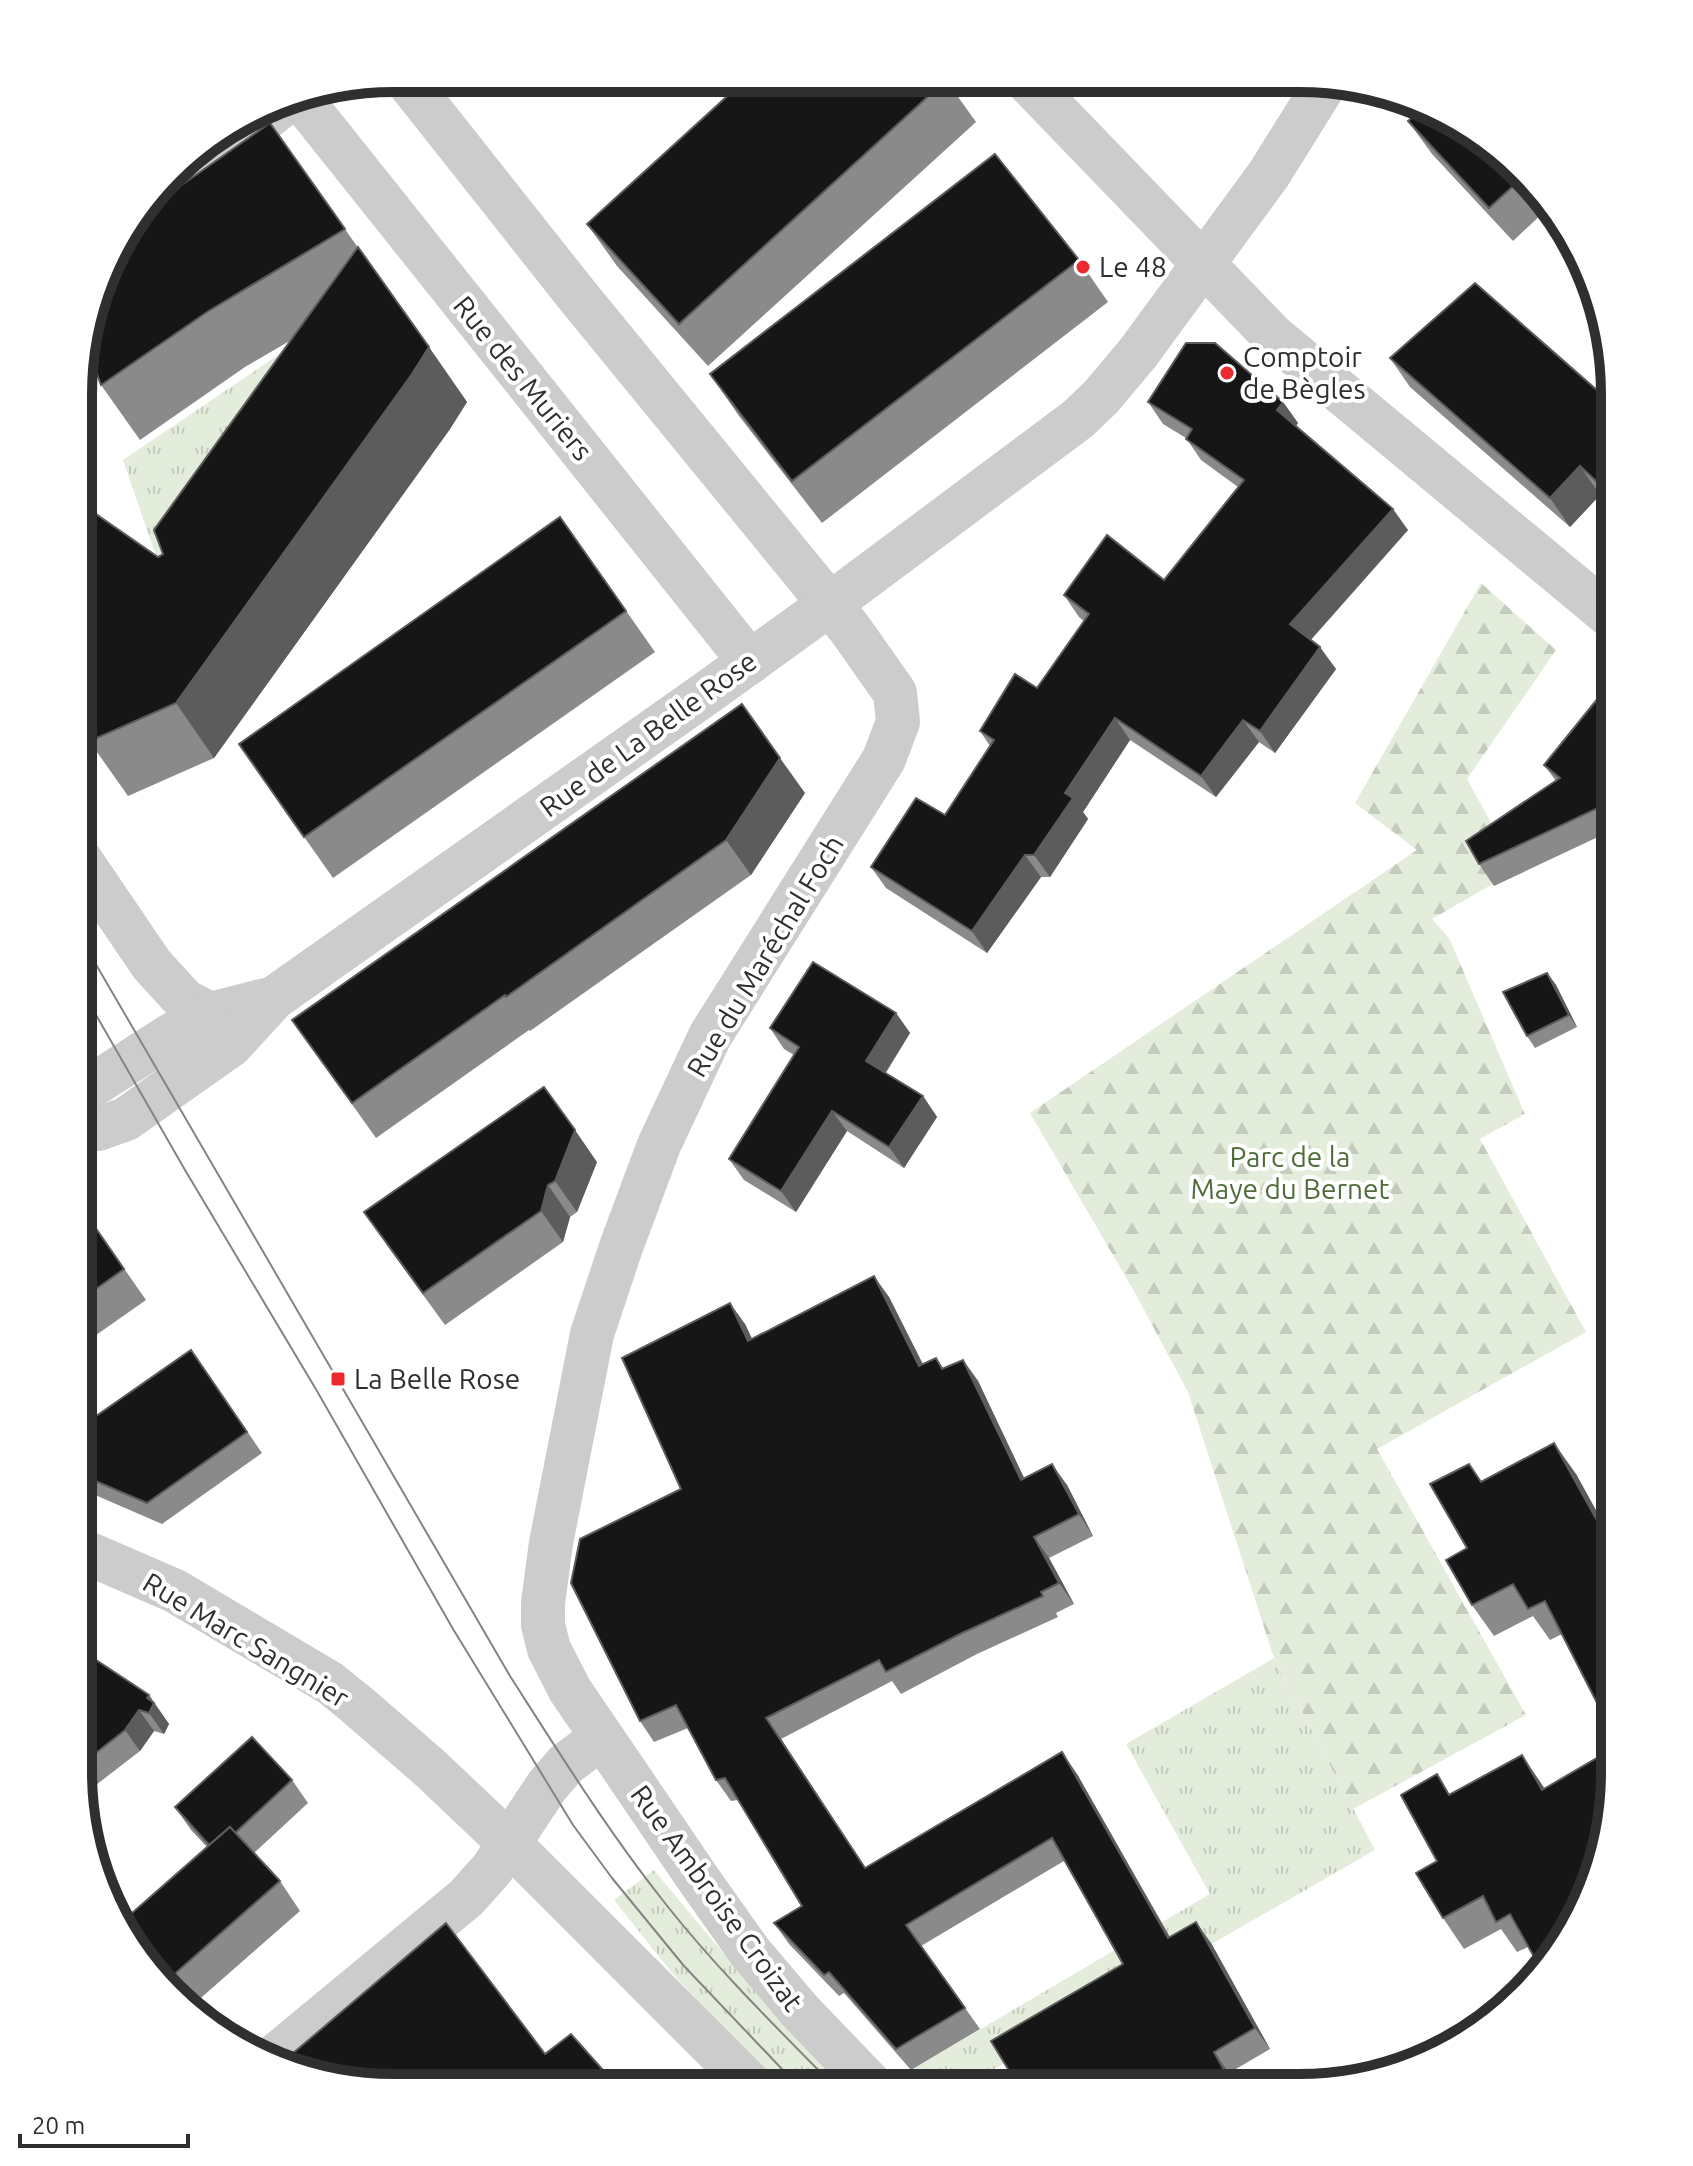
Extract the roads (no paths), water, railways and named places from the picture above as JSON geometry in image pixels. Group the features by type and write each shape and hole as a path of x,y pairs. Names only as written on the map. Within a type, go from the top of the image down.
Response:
{"street":[{"path":"416,92 576,294 830,604"},
{"path":"1037,92 1273,336 1601,608"},
{"path":"1202,264 1269,174 1319,93"},
{"name":"Rue des Muriers","path":"306,105 750,662"},
{"path":"167,195 259,124"},
{"name":"Rue de La Belle Rose","path":"92,1128 126,1119 231,1045 274,998 750,662 1078,419 1138,353 1202,264"},
{"name":"Rue du Maréchal Foch","path":"601,1738 570,1690 549,1649 543,1625 551,1543 592,1334 659,1145 710,1036 884,759 898,722 895,693 830,604"},
{"path":"92,877 152,965 185,1001 210,1014"},
{"name":"Rue de La Belle Rose","path":"92,1086 210,1014 274,998"},
{"name":"Rue Marc Sangnier","path":"92,1555 175,1591 330,1683 431,1769 509,1843"},
{"path":"280,2052 466,1898 492,1869 547,1786 566,1764 601,1738"},
{"name":"Rue Ambroise Croizat","path":"601,1738 750,1952 800,2011 861,2074"},
{"path":"509,1843 740,2074"}],"tram line":[{"path":"92,958 510,1676 564,1761 681,1923 745,1995 822,2074"},
{"path":"92,1008 453,1629 573,1825 684,1966 787,2074"}],"place":[{"name":"Le 48","path":"1083,267"},
{"name":"Comptoir de Bègles","path":"1227,373"},
{"name":"La Belle Rose","path":"338,1379"}],"park label":[{"name":"Parc de la Maye du Bernet","path":"1290,1173"}]}
